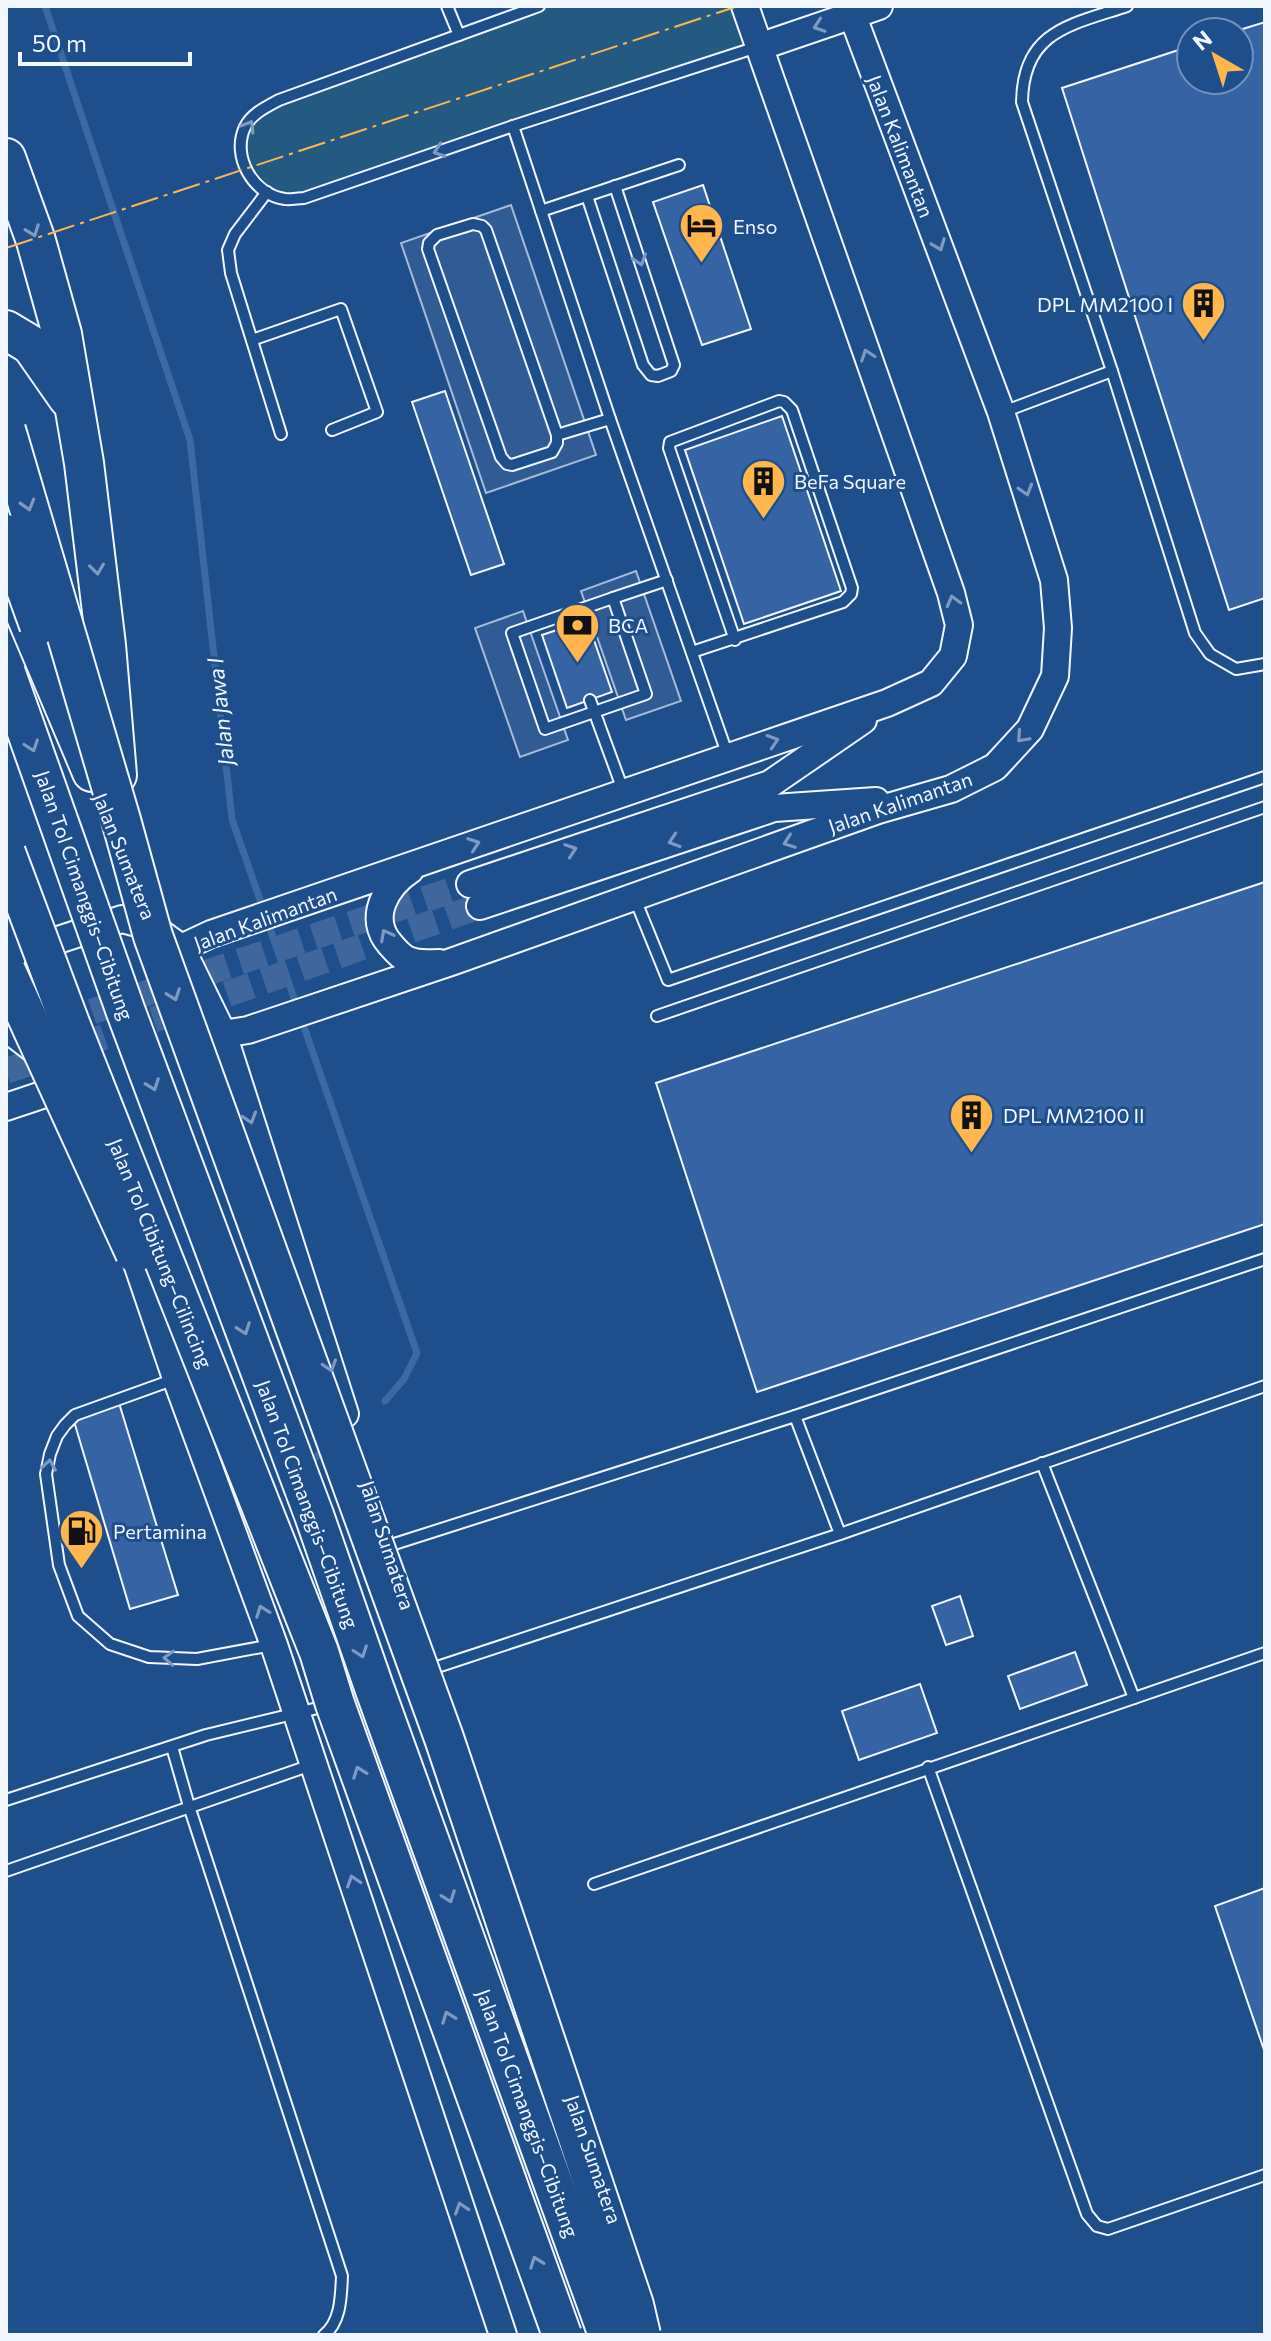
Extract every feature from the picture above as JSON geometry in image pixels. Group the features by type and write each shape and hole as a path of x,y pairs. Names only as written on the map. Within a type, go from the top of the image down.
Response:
{"highway":[{"path":"6,158 44,267 62,334 75,408 106,645 125,839 444,1738 634,2305 641,2335"},
{"path":"6,330 31,345 75,408"},
{"path":"6,430 121,820 156,926"},
{"path":"6,534 156,926"},
{"path":"6,568 92,772"},
{"name":"Jalan Tol Cimanggis–Cibitung","path":"6,673 126,1012 314,1515 608,2335"},
{"name":"Jalan Tol Cibitung–Cilincing","path":"6,853 319,1652"},
{"path":"23,967 319,1652 562,2335"}],"street":[{"name":"Jalan Kalimantan","path":"156,926 211,934 238,925 887,703 931,683 953,656 959,625 951,593 745,6"},
{"path":"759,47 851,10 879,6"},
{"name":"Jalan Kalimantan","path":"223,1034 248,1030 321,1006 878,810 951,789 995,767 1030,729 1055,676 1058,628 1054,580 1001,412 851,10"},
{"path":"887,703 770,784 475,895 774,808 919,798"},
{"name":"Jalan Sumatera","path":"92,772 156,926 223,1034 388,1546 421,1673 654,2335"},
{"path":"422,862 390,888 382,901 380,925 384,937 410,961 451,962"},
{"path":"156,926 122,919 55,941 23,967 46,990 176,1378 274,1645 503,2335"},
{"path":"6,1003 46,990"},
{"path":"6,1028 78,1083"},
{"path":"6,1107 78,1083"}],"lane":[{"path":"447,6 459,35"},
{"path":"539,6 279,100 260,110 246,125 240,145 242,163 251,178 267,192 284,199 304,198 513,126 759,47"},
{"path":"1127,6 1067,26 1043,41 1030,59 1023,80 1022,102 1195,633 1210,654 1236,669 1265,664"},
{"path":"513,126 610,419 728,756"},
{"path":"541,211 679,165"},
{"path":"587,196 643,365 651,375 668,373 674,365 615,186"},
{"path":"267,192 235,234 228,250 231,273 281,434"},
{"path":"473,224 486,230 557,435 556,449 548,455 512,465 501,457 428,249 429,243 437,235 473,224"},
{"path":"252,340 341,309 377,412 332,430"},
{"path":"1001,412 1112,371"},
{"path":"692,652 735,640 843,602 851,594 852,588 792,410 779,401 670,442 669,448 735,640"},
{"path":"557,435 610,419"},
{"path":"613,598 646,694 545,729 512,633 560,616 613,598 667,580"},
{"path":"560,616 564,628"},
{"path":"590,700 624,792"},
{"path":"634,897 668,980 1265,777"},
{"path":"657,1016 1265,807"},
{"path":"388,1546 795,1416 1265,1259"},
{"path":"176,1378 75,1415 57,1436 46,1474 59,1565 78,1616 110,1644 149,1657 197,1659 274,1645"},
{"path":"421,1673 840,1534 1265,1386"},
{"path":"795,1416 840,1534"},
{"path":"1042,1463 1134,1698"},
{"path":"594,1884 1265,1653"},
{"path":"360,1695 383,1686"},
{"path":"6,1800 206,1735 348,1699"},
{"path":"172,1747 342,2276 340,2305 329,2332 324,2335"},
{"path":"6,1870 314,1764"},
{"path":"928,1767 1087,2214 1097,2226 1108,2229 1265,2175"}],"shaded area":[{"path":"539,6 745,6 759,47 304,198 267,192 242,163 246,125 260,110"},
{"path":"511,205 596,455 486,493 401,243"},
{"path":"636,571 681,701 626,720 581,591"},
{"path":"523,611 568,740 520,757 475,628"}],"building":[{"name":"DPL MM2100 I","path":"1265,22 1265,598 1229,610 1062,88 1175,51 1175,96 1255,96 1255,25"},
{"name":"Enso","path":"703,185 751,329 702,345 653,202"},
{"path":"445,391 504,564 471,575 412,402"},
{"name":"BeFa Square","path":"782,416 841,591 744,624 685,450"},
{"name":"BCA","path":"587,620 612,692 567,708 542,635"},
{"name":"DPL MM2100 II","path":"1265,882 1265,1224 757,1392 656,1083"},
{"path":"119,1403 178,1595 130,1609 73,1418"},
{"path":"960,1596 973,1636 946,1645 932,1606"},
{"path":"1075,1652 1087,1685 1020,1709 1008,1676"},
{"path":"920,1684 937,1733 859,1760 842,1711"},
{"path":"1265,1888 1265,2053 1215,1906"}],"waterway":[{"name":"Jalan Jawa I","path":"45,6 190,440 232,819 417,1353 404,1379 385,1401"},
{"path":"307,1466 327,1446"},
{"path":"410,1842 524,2174"}],"tunnel":[{"path":"55,1024 470,884"},
{"path":"6,1071 480,906"}],"power":[{"path":"6,248 738,6"}],"place":[{"name":"Enso","path":"702,265"},
{"name":"DPL MM2100 I","path":"1204,343"},
{"name":"BeFa Square","path":"763,520"},
{"name":"BCA","path":"577,664"},
{"name":"DPL MM2100 II","path":"972,1154"},
{"name":"Pertamina","path":"82,1570"}]}
